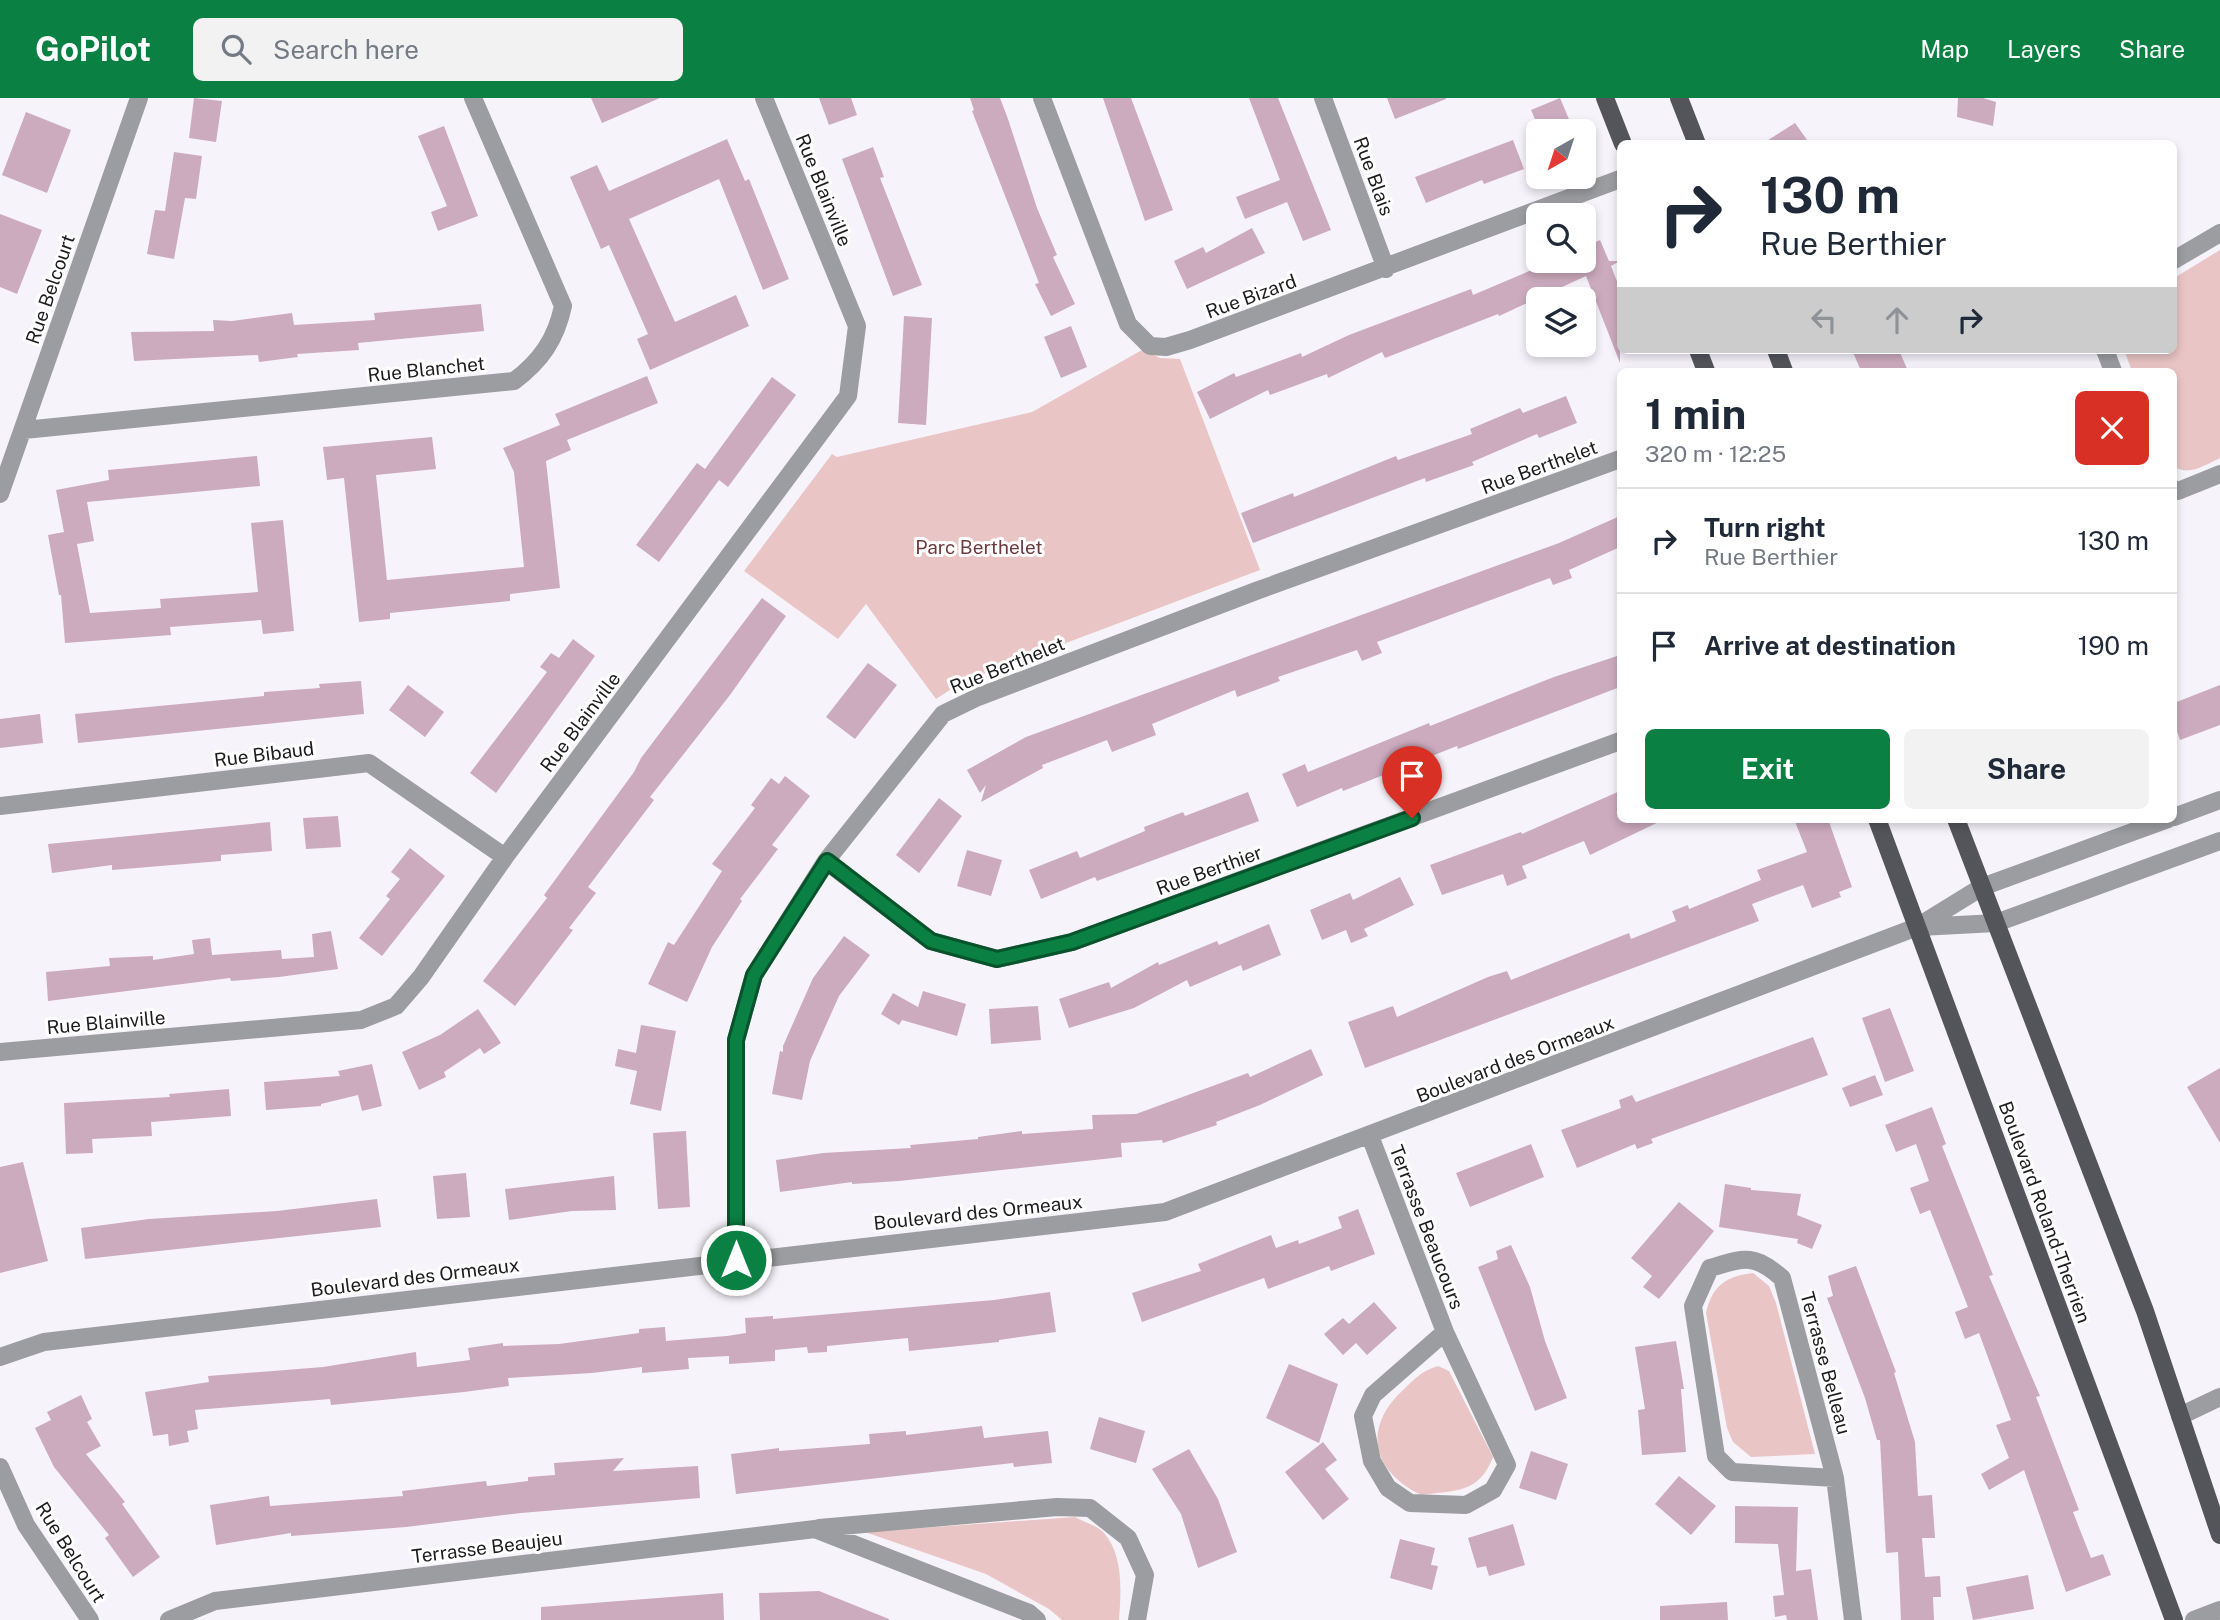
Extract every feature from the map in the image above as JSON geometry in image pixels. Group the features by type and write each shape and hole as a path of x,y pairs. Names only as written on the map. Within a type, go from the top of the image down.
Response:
{"main road":[{"path":"1605,98 1621,140"},
{"path":"1679,98 1695,140"},
{"name":"Boulevard Roland-Therrien","path":"1878,823 2174,1620"},
{"path":"1958,823 2145,1311 2220,1533"}],"street":[{"name":"Rue Belcourt","path":"0,494 139,98"},
{"name":"Rue Blanchet","path":"24,430 514,381 535,365 558,331 563,306 473,98"},
{"name":"Rue Blainville","path":"0,1052 361,1020 396,1006 421,977 505,857 848,397 857,326 764,98"},
{"name":"Rue Bizard","path":"1042,98 1128,324 1150,346 1166,347 1190,340 1386,269 1617,180"},
{"name":"Rue Blais","path":"1323,98 1386,269"},
{"path":"2177,258 2220,233"},
{"name":"Rue Berthelet","path":"736,1260 736,1040 754,975 827,861 943,714 978,697 1244,596 1617,460"},
{"path":"2177,490 2220,474"},
{"name":"Rue Berthier","path":"827,861 931,941 997,959 1072,942 1617,742"},
{"name":"Rue Bibaud","path":"0,806 369,763 505,857"},
{"path":"2177,816 2220,800"},
{"name":"Boulevard des Ormeaux","path":"0,1357 44,1342 1165,1212 1917,928 1982,887 2157,823"},
{"name":"Boulevard des Ormeaux","path":"1917,928 1996,923 2220,841"},
{"name":"Terrasse Beaucours","path":"1370,1136 1445,1332 1507,1465 1493,1490 1466,1505 1410,1503 1388,1488 1372,1461 1363,1416 1373,1395 1445,1332"},
{"name":"Terrasse Belleau","path":"1835,1478 1732,1472 1716,1456 1693,1306 1710,1268 1743,1258 1765,1262 1782,1278 1835,1478 1853,1620"},
{"path":"2180,1416 2220,1399"},
{"name":"Rue Belcourt","path":"0,1467 26,1525 90,1620"},
{"name":"Terrasse Beaujeu","path":"169,1620 215,1601 815,1529 1057,1507 1090,1508 1128,1538 1145,1575 1137,1620"},
{"name":"Terrasse Beaujeu","path":"815,1529 1029,1613 1037,1620"},
{"path":"2194,1620 2220,1610"}],"green space":[{"path":"2220,250 2220,458 2186,470 2177,468 2177,368 2131,368 2126,354 2177,354 2177,276"},
{"name":"Parc Berthelet","path":"1142,350 1160,358 1180,359 1260,570 962,682 936,699 866,604 838,639 744,571 832,454 837,457 1032,412"},
{"path":"1753,1273 1769,1286 1776,1303 1815,1454 1751,1457 1733,1442 1727,1428 1706,1313 1716,1289 1728,1280"},
{"path":"1438,1366 1449,1371 1493,1457 1481,1478 1473,1484 1455,1491 1421,1495 1392,1474 1378,1448 1378,1434 1390,1404 1419,1375"},
{"path":"1075,1517 1104,1533 1115,1552 1120,1575 1119,1620 1062,1620 1049,1609 986,1574 865,1532"}],"building":[{"path":"194,98 222,101 216,142 189,138"},
{"path":"591,98 660,98 602,123"},
{"path":"819,98 851,98 857,115 829,125"},
{"path":"970,98 1000,98 1008,119 1037,208 1057,255 1053,257 1075,304 1051,316 1035,284 1039,283 972,111 974,110"},
{"path":"1103,98 1131,98 1173,210 1145,221"},
{"path":"1249,98 1278,98 1331,230 1303,241 1287,202 1245,219 1236,197 1280,180"},
{"path":"1387,98 1446,98 1446,99 1395,119"},
{"path":"1560,98 1569,119 1535,119 1531,110"},
{"path":"1958,98 1983,98 1996,102 1993,126 1957,117"},
{"path":"26,112 71,130 47,193 2,175"},
{"path":"1795,123 1807,140 1768,140"},
{"path":"444,126 478,216 438,231 431,212 447,206 418,136"},
{"path":"727,139 745,181 749,179 789,279 763,290 719,179 629,219 675,322 736,295 749,326 650,370 637,339 648,334 609,245 601,249 570,177 597,165 609,191"},
{"path":"1513,140 1524,169 1484,184 1482,180 1426,203 1415,177"},
{"path":"873,147 884,177 880,178 922,285 893,296 842,159"},
{"path":"174,152 202,156 196,199 185,198 174,259 147,254 155,210 165,211"},
{"path":"0,214 42,230 17,294 0,287"},
{"path":"1252,228 1265,253 1187,289 1174,261 1203,247 1206,253"},
{"path":"1600,240 1609,261 1617,261 1611,266 1617,281 1617,354 1620,354 1620,363 1596,302 1596,287 1590,287 1586,276 1562,287 1526,287 1526,304 1499,316 1498,314 1385,358 1382,352 1328,378 1327,374 1270,395 1268,390 1210,419 1197,392 1234,373 1236,377 1301,353 1302,357 1349,335 1471,289 1473,295 1526,272 1596,273 1596,242"},
{"path":"481,304 484,331 358,343 359,350 297,354 298,357 259,362 258,355 134,361 131,332 214,331 213,320 232,321 292,313 294,325 375,320 374,313"},
{"path":"904,316 932,318 926,425 898,423"},
{"path":"1071,326 1087,367 1061,378 1044,337"},
{"path":"1854,354 1901,354 1907,368 1860,368"},
{"path":"647,376 658,403 567,440 571,450 546,461 560,588 510,594 510,601 390,613 390,619 359,622 344,478 327,480 323,447 432,437 436,469 376,475 387,580 524,567 514,472 503,448 560,425 555,414"},
{"path":"772,377 796,395 728,487 719,480 659,562 636,545 697,463 705,469"},
{"path":"1566,396 1577,423 1539,438 1537,434 1472,462 1474,465 1426,482 1425,478 1253,543 1241,513 1293,493 1294,497 1396,456 1398,460 1472,434 1470,429 1520,408 1523,413"},
{"path":"257,456 260,486 87,502 94,541 77,544 90,613 161,608 160,599 258,592 251,523 283,520 294,631 263,634 261,620 170,627 171,635 65,643 61,595 48,535 64,532 56,490 109,480 108,470"},
{"path":"1617,517 1617,548 1569,570 1572,578 1553,585 1550,578 1377,642 1382,653 1362,661 1357,650 1278,677 1280,681 1237,697 1235,690 1152,724 1156,735 1112,752 1107,740 1042,765 1043,768 981,802 986,785 980,793 967,770 1026,737 1559,543"},
{"path":"762,598 786,616 730,695 650,797 654,800 588,887 596,893 569,928 573,930 515,1006 483,981 547,898 544,895 634,772 641,758"},
{"path":"573,639 595,656 496,793 470,773 547,672 540,667 551,653 559,658"},
{"path":"1617,656 1617,688 1343,791 1342,788 1297,807 1282,774 1305,764 1308,772 1429,723 1430,726 1554,677"},
{"path":"868,663 897,685 855,739 826,717"},
{"path":"361,681 364,714 78,743 75,714 264,696 264,692 320,688 319,684"},
{"path":"408,685 444,712 425,737 389,710"},
{"path":"2220,685 2220,725 2180,740 2177,732 2177,702"},
{"path":"40,714 43,743 0,748 0,719"},
{"path":"785,776 810,796 772,845 778,849 740,899 742,901 712,947 687,1002 648,984 668,942 674,945 722,871 712,864 755,808 751,805 771,778 779,784"},
{"path":"1248,792 1259,821 1097,881 1095,877 1041,899 1029,870 1077,851 1080,858 1145,831 1144,827 1183,812 1185,816"},
{"path":"1617,792 1617,823 1657,823 1590,855 1584,841 1522,866 1527,878 1507,886 1503,874 1442,895 1430,865 1521,832 1522,834"},
{"path":"939,798 962,816 919,873 896,855"},
{"path":"338,816 341,847 306,849 303,818"},
{"path":"270,822 272,851 221,855 221,861 112,870 112,865 52,873 48,844"},
{"path":"1796,823 1829,823 1852,887 1839,892 1841,897 1812,908 1803,885 1752,904 1759,921 1365,1068 1348,1022 1393,1006 1397,1017 1488,977 1507,971 1511,980 1629,933 1631,939 1676,921 1672,911 1688,905 1689,909 1761,880 1757,870 1807,852"},
{"path":"410,848 445,876 382,956 359,938 390,899 386,896 400,879 391,872"},
{"path":"967,850 1002,860 991,896 957,886"},
{"path":"1400,877 1414,905 1364,929 1368,936 1351,943 1346,930 1322,940 1310,910 1350,893 1353,900"},
{"path":"1269,924 1281,955 1243,971 1241,965 1190,987 1187,980 1134,1008 1069,1028 1059,999 1109,982 1111,988 1158,962 1159,965 1217,941 1219,945"},
{"path":"331,931 338,969 231,981 230,978 48,1001 46,972 110,966 109,958 153,956 153,960 194,954 192,940 210,938 212,955 281,950 282,959 314,957 312,934"},
{"path":"844,936 870,955 839,996 810,1061 802,1100 772,1094 780,1051 783,1052 783,1046 813,978"},
{"path":"923,991 966,1004 957,1036 902,1020 899,1025 881,1014 893,993 918,1007"},
{"path":"1038,1006 1041,1040 991,1044 989,1009"},
{"path":"1890,1008 1914,1071 1885,1082 1862,1018"},
{"path":"478,1009 501,1043 484,1054 480,1048 444,1072 446,1077 419,1090 402,1052 440,1035"},
{"path":"641,1025 676,1031 661,1111 630,1104 637,1071 615,1066 618,1049 636,1053"},
{"path":"1813,1037 1828,1075 1651,1139 1653,1143 1637,1149 1635,1144 1577,1168 1561,1130 1621,1108 1619,1100 1632,1095 1636,1102"},
{"path":"1311,1049 1323,1075 1260,1105 1216,1122 1217,1125 1163,1143 1162,1140 1121,1143 1122,1157 899,1181 852,1182 780,1192 776,1160 823,1153 911,1148 910,1145 978,1139 1022,1131 1022,1134 1093,1129 1092,1115 1136,1114 1248,1073 1250,1077"},
{"path":"372,1064 382,1106 362,1111 358,1095 321,1106 266,1110 264,1082 340,1076 338,1071"},
{"path":"2220,1068 2220,1143 2187,1087"},
{"path":"1875,1075 1883,1095 1850,1107 1842,1088"},
{"path":"229,1089 231,1116 151,1122 152,1136 92,1139 93,1153 66,1154 64,1103 170,1097 169,1094"},
{"path":"1932,1107 1946,1144 1942,1146 1993,1275 1989,1276 2040,1396 2036,1397 2079,1510 2073,1512 2091,1558 2103,1554 2111,1575 2066,1592 2024,1470 1989,1490 1981,1474 2009,1458 1996,1425 2011,1420 1979,1333 1965,1339 1955,1312 1968,1307 1930,1210 1920,1214 1910,1188 1929,1181 1916,1144 1896,1152 1885,1125"},
{"path":"686,1131 690,1207 658,1209 653,1133"},
{"path":"1531,1144 1544,1177 1470,1207 1456,1173"},
{"path":"23,1162 48,1261 0,1273 0,1167"},
{"path":"466,1173 470,1217 437,1219 433,1176"},
{"path":"614,1176 616,1210 572,1211 509,1220 505,1189"},
{"path":"1725,1184 1751,1190 1801,1194 1797,1215 1822,1225 1812,1249 1797,1243 1798,1239 1719,1227"},
{"path":"377,1199 381,1227 85,1259 81,1228 149,1219 277,1211"},
{"path":"1679,1202 1714,1231 1659,1299 1643,1287 1652,1276 1631,1258"},
{"path":"1358,1209 1375,1254 1331,1271 1329,1266 1268,1289 1264,1278 1142,1322 1132,1293 1201,1271 1198,1264 1271,1235 1276,1248 1298,1240 1299,1244 1342,1228 1338,1217"},
{"path":"1511,1245 1530,1287 1545,1341 1567,1398 1535,1411 1478,1267 1498,1259 1496,1251"},
{"path":"1856,1266 1896,1372 1894,1373 1915,1442 1918,1496 1932,1495 1935,1538 1922,1538 1925,1577 1940,1576 1941,1597 1933,1597 1934,1620 1901,1620 1898,1552 1886,1553 1880,1440 1877,1440 1865,1398 1827,1298 1833,1296 1828,1276"},
{"path":"1050,1292 1056,1332 999,1342 909,1351 908,1338 827,1346 827,1352 808,1353 807,1347 775,1350 775,1361 729,1364 729,1356 688,1358 689,1369 642,1373 642,1367 508,1378 509,1386 331,1405 330,1399 195,1410 198,1429 187,1431 189,1442 169,1446 168,1434 153,1436 145,1392 209,1382 208,1376 323,1367 416,1352 417,1367 470,1360 468,1348 503,1343 503,1346 559,1344 639,1333 639,1329 665,1327 666,1341 727,1336 746,1333 745,1318 773,1316 773,1319 994,1300"},
{"path":"1374,1302 1397,1328 1367,1355 1356,1343 1343,1355 1324,1334 1343,1318 1349,1324"},
{"path":"1676,1341 1684,1389 1681,1389 1686,1452 1642,1455 1638,1410 1645,1409 1635,1347"},
{"path":"1289,1364 1338,1384 1319,1443 1266,1418"},
{"path":"81,1395 92,1419 87,1422 101,1446 86,1454 125,1502 122,1504 160,1557 133,1577 105,1538 109,1535 54,1467 35,1428 51,1420 47,1412"},
{"path":"1099,1417 1145,1431 1136,1463 1090,1449"},
{"path":"982,1426 984,1438 1048,1431 1052,1463 1014,1467 1013,1463 736,1494 731,1454 779,1448 779,1451 870,1444 869,1434 906,1431 906,1435"},
{"path":"1323,1442 1337,1460 1325,1469 1349,1499 1323,1520 1285,1472"},
{"path":"1189,1449 1218,1499 1237,1552 1198,1568 1181,1514 1152,1469"},
{"path":"1531,1451 1568,1464 1556,1500 1519,1488"},
{"path":"624,1458 613,1471 698,1466 700,1498 521,1513 406,1527 291,1536 291,1533 216,1545 210,1505 269,1496 270,1506 403,1496 402,1491 486,1481 487,1486 528,1481 528,1477 555,1475 554,1463"},
{"path":"1679,1476 1716,1506 1691,1535 1655,1504"},
{"path":"1735,1506 1798,1507 1796,1571 1811,1569 1818,1620 1787,1620 1786,1615 1775,1617 1773,1596 1784,1595 1778,1544 1735,1543"},
{"path":"1513,1524 1525,1565 1489,1576 1486,1566 1477,1568 1468,1538"},
{"path":"1400,1539 1435,1548 1431,1565 1438,1566 1432,1590 1390,1578"},
{"path":"2028,1575 2034,1609 1973,1620 1966,1587"},
{"path":"819,1591 889,1620 760,1620 759,1593"},
{"path":"723,1593 724,1620 541,1620 541,1607"},
{"path":"1727,1602 1728,1620 1660,1620 1660,1606"}],"route":[{"path":"736,1260 736,1040 754,975 827,861 931,941 997,959 1072,942 1412,818"}]}
